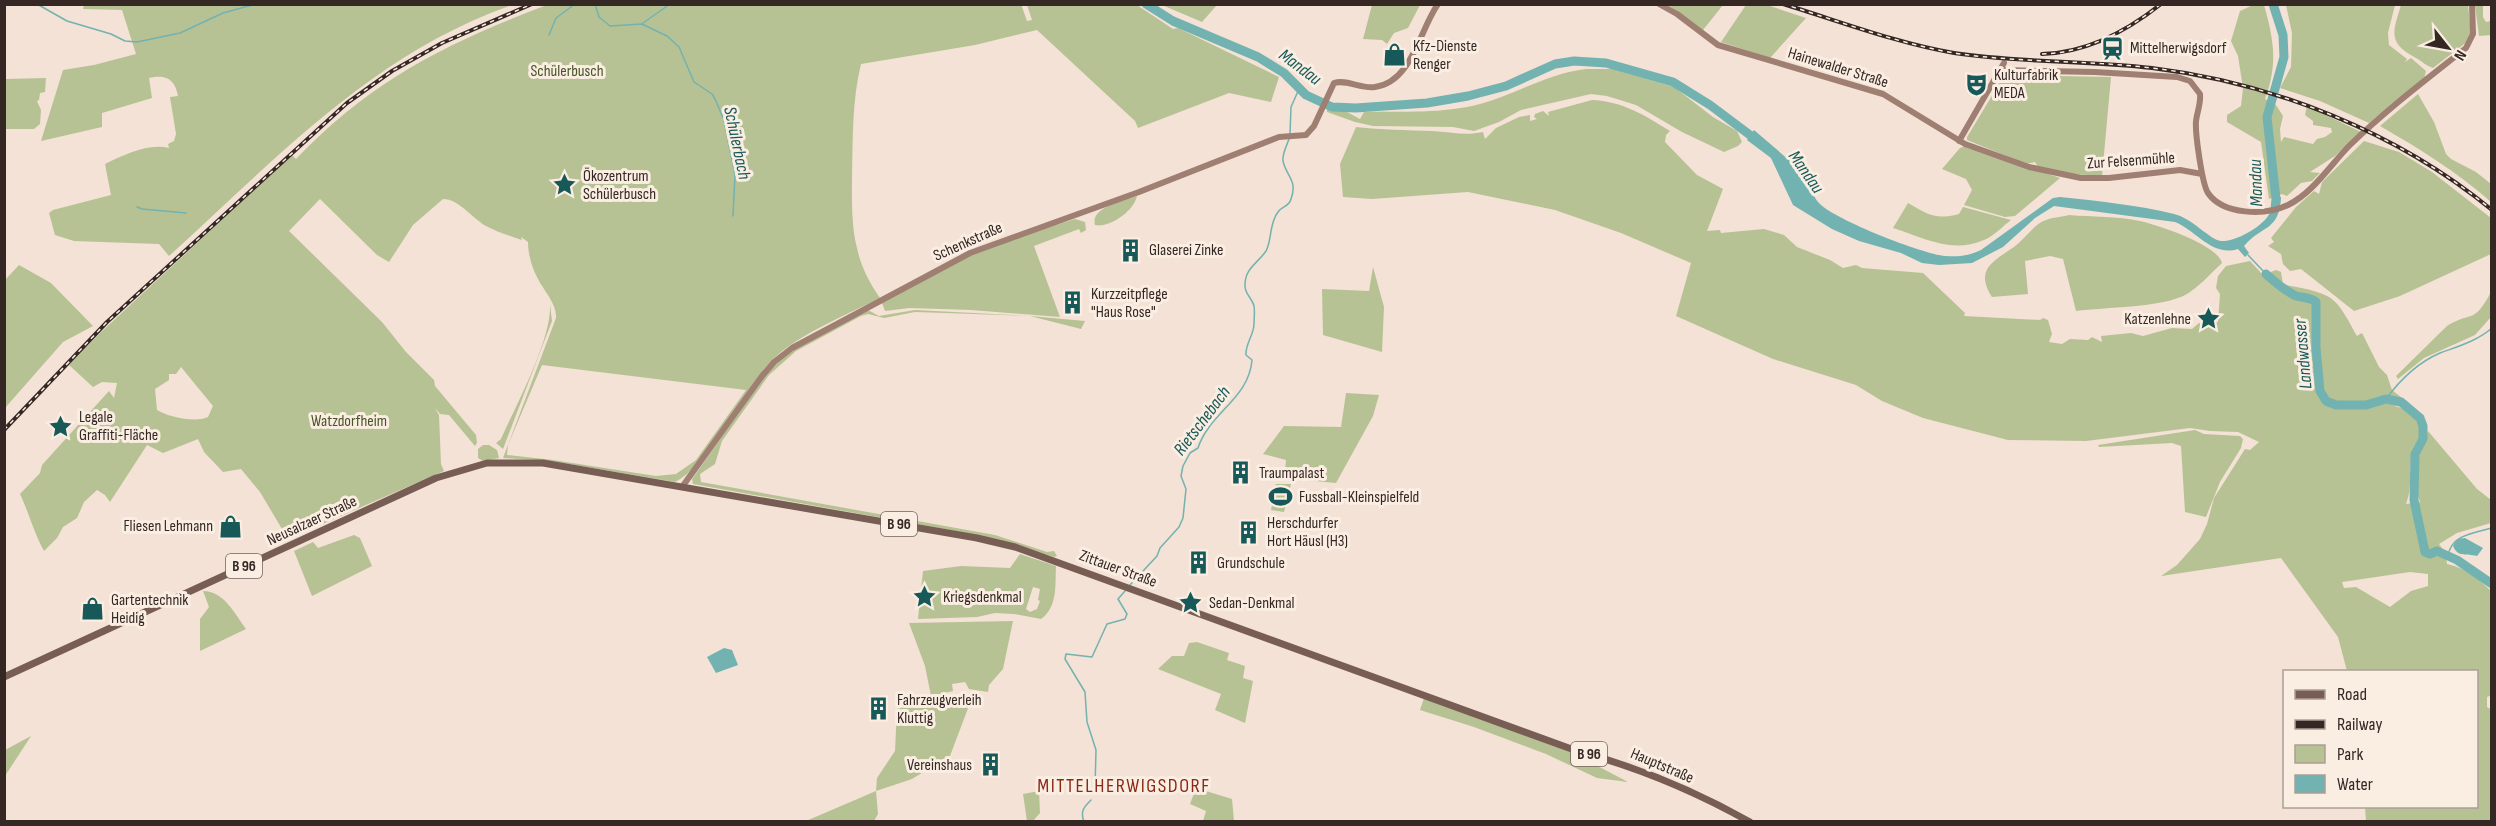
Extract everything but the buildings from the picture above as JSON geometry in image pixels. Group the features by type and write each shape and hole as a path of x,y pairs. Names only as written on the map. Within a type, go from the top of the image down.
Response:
{"main road":[{"name":"Schenkstraße","path":"682,487 762,376 774,362 792,348 970,253 1285,136 1306,135 1314,126 1332,86 1340,81 1372,88 1394,79 1406,66 1438,4"},
{"name":"Hainewalder Straße","path":"1659,4 1677,14 1718,45 1882,94 1959,141"},
{"path":"2001,70 2095,72 2177,77 2190,81 2200,94 2196,130 2202,174 2208,193 2227,207 2265,211 2281,207 2302,196 2365,132 2470,43 2473,34 2472,4"},
{"path":"1959,141 2004,63"},
{"name":"Zur Felsenmühle","path":"1959,141 2003,158 2066,176 2097,178 2181,170 2202,174"},
{"name":"Neusalzaer Straße","path":"4,677 436,478 471,467 510,462 543,463 682,487"},
{"name":"Zittauer Straße","path":"682,487 998,542 1116,582 1425,694"},
{"name":"Hauptstraße","path":"1425,694 1577,751 1621,762 1664,780 1750,822"}],"green space":[{"path":"1021,4 1027,21 1032,20 1027,5 1137,5 1173,29 1178,28 1279,77 1271,102 1229,93 1138,128 1135,121 1037,30 975,45 861,64 854,119 853,221 861,262 880,298 809,333 772,360 700,461 675,482 551,461 503,458 556,318 552,303 534,270 528,242 521,237 522,240 490,228 460,205 443,199 413,225 389,262 377,255 320,199 289,231 382,322 406,352 434,380 435,386 476,435 475,446 449,415 440,414 435,408 439,415 441,464 444,471 288,539 260,492 241,469 223,472 204,452 198,439 163,453 147,445 110,502 97,490 84,502 77,518 63,527 57,538 44,551 20,494 40,473 42,465 109,391 114,398 117,383 102,382 93,387 69,365 100,333 292,155 296,159 353,107 382,86 444,49 547,5","holes":["542,365 746,390 696,460 676,474 656,476 507,455 508,445","181,367 213,406 208,417 203,419 182,418 157,410 155,389 169,380 169,374 176,374"]},
{"path":"1372,4 1420,5 1408,28 1394,33 1387,44 1382,40 1363,39"},
{"path":"1723,4 1703,30 1668,5"},
{"path":"84,5 512,5 461,26 414,51 370,80 288,147 169,256 159,244 74,241 55,235 49,213 53,210 111,195 105,164 145,148 169,148 168,144 174,141 176,134 170,97 178,96 177,90 169,79 155,77 149,78 152,98 102,113 102,127 41,141 63,70 136,54 122,10 83,9"},
{"path":"1162,5 1217,5 1202,22"},
{"path":"1746,5 1767,5 1806,18 1770,58 1721,42"},
{"path":"2253,5 2264,5 2270,30 2273,63 2265,99 2276,105 2283,116 2280,129 2281,142 2284,137 2313,144 2317,139 2332,132 2331,128 2313,125 2313,121 2305,115 2307,106 2361,132 2335,156 2310,172 2320,173 2312,181 2301,183 2287,196 2282,194 2269,199 2261,142 2227,122 2227,115 2241,106 2243,88 2238,56 2231,41 2240,11"},
{"path":"2286,5 2395,5 2388,33 2389,45 2407,59 2405,62 2411,58 2426,71 2424,79 2369,123 2320,101 2280,88 2291,67 2292,33"},
{"path":"2401,5 2468,5 2471,32 2468,41 2433,68 2428,66 2407,53 2396,42 2395,30"},
{"path":"2475,5 2483,5 2483,17 2486,22 2491,21 2491,35 2479,36"},
{"path":"1586,69 1612,69 1674,87 1713,117 1737,131 1742,142 1724,152 1682,132 1636,105 1607,96 1591,94 1521,110 1499,122 1474,131 1453,127 1373,126 1327,112 1327,109 1347,112 1360,119 1364,112 1422,111 1466,107 1493,100 1546,79"},
{"path":"2010,75 2111,77 2102,176 2069,174 2038,167 2035,162 2026,164 1967,140 2002,79"},
{"path":"46,78 45,92 40,93 37,101 41,110 40,124 34,129 5,129 5,79"},
{"path":"2418,94 2434,122 2446,154 2491,184 2491,202 2438,161 2380,126"},
{"path":"1592,100 1613,103 1633,110 1670,131 1666,135 1665,142 1697,175 1723,189 1707,231 1720,230 1721,233 1764,229 1784,235 1797,247 1830,260 1843,268 1856,265 1862,268 1923,273 1965,313 1964,316 2048,320 2052,334 2049,342 2062,344 2070,339 2088,340 2092,337 2102,342 2101,336 2131,333 2143,336 2172,328 2192,329 2199,323 2203,325 2218,322 2220,294 2216,288 2218,276 2226,266 2250,261 2263,275 2276,270 2281,272 2283,285 2313,291 2333,300 2357,336 2362,333 2379,367 2387,375 2392,390 2407,402 2394,406 2404,409 2419,424 2420,435 2412,452 2406,504 2420,502 2418,496 2419,456 2428,431 2477,489 2491,500 2491,523 2457,533 2439,544 2446,554 2447,564 2471,574 2491,591 2492,695 2487,697 2487,707 2492,710 2491,821 2366,821 2365,808 2478,808 2478,670 2347,670 2338,637 2281,558 2161,576 2177,565 2200,539 2214,498 2245,449 2250,450 2259,442 2238,432 2190,428 2086,441 2008,440 1923,418 1882,401 1856,385 1773,359 1676,316 1691,263 1621,233 1555,210 1468,192 1372,199 1343,197 1340,164 1356,127 1464,134 1483,132 1485,139 1496,128 1519,117 1530,115 1530,121 1537,119 1534,117 1535,114 1543,111 1549,116 1548,112","holes":["2410,572 2428,574 2428,586 2411,591 2390,607 2356,587 2344,588 2342,582"]},
{"path":"2364,141 2399,152 2432,172 2491,218 2491,254 2400,296 2354,311 2301,269 2290,271 2283,264 2281,254 2268,246 2274,242 2271,238 2296,207 2314,191 2319,194 2322,182"},
{"path":"1965,146 2060,178 2015,216 2005,217 1964,205 1972,190 1966,179 1942,169 1960,148"},
{"path":"1137,196 1126,213 1107,224 1095,225 1095,219 1103,209"},
{"path":"1908,203 1938,216 1959,214 1963,207 2011,220 1984,240 1972,244 1949,245 1893,228"},
{"path":"2069,215 2123,218 2160,227 2210,249 2222,263 2196,287 2177,299 2076,311 2063,259 2050,256 2025,261 2028,294 1992,297 1985,279 1989,267 2042,222"},
{"path":"1075,219 1085,222 1086,230 1081,233 1079,229 1034,246 1060,317 971,310 909,308 885,311 882,303 971,255"},
{"path":"19,265 51,283 93,326 63,342 5,408 5,280"},
{"path":"1373,267 1384,307 1382,352 1323,335 1322,289 1369,291"},
{"path":"2491,292 2491,317 2475,335 2424,358 2398,379 2396,376 2447,326 2476,313"},
{"path":"550,304 552,321 503,449 496,443 501,439 524,391 539,353 549,318"},
{"path":"868,310 879,316 915,310 1030,316 915,312 884,318 868,314 861,316 796,351 769,375 722,441 715,464 700,474 701,482 995,535 1047,552 1054,551 1057,556 967,533 693,484 692,479 766,374 780,360 795,349"},
{"path":"1030,316 1085,321 1081,329"},
{"path":"1346,393 1379,395 1373,416 1336,483 1294,479 1284,481 1286,460 1263,454 1284,426 1341,427"},
{"path":"2195,430 2204,434 2240,436 2243,439 2241,448 2220,482 2206,517 2185,512 2181,446 2172,443 2099,447 2098,445"},
{"path":"483,445 489,445 497,450 499,458 483,461 478,458 478,449"},
{"name":"Fussball-Kleinspielfeld","path":"1276,484 1291,484 1284,512 1271,510"},
{"path":"354,535 360,538 372,566 312,596 294,551 313,542 318,548"},
{"path":"1020,554 1056,566 1053,602 1041,619 995,613 977,617 918,619 923,571 961,566 1010,568","holes":["1033,587 1040,589 1037,609 1030,612 1026,609"]},
{"path":"203,591 223,599 246,629 200,651 200,619 209,607"},
{"path":"1013,621 1003,669 989,685 988,692 969,689 965,682 952,684 953,691 931,696 925,666 909,623"},
{"path":"1197,642 1229,653 1227,660 1245,666 1243,678 1253,681 1245,723 1215,710 1221,694 1158,669 1172,656 1184,656 1189,643"},
{"path":"973,695 950,756 912,779 876,791 877,778 895,751 897,709 947,696"},
{"path":"1425,695 1469,715 1573,753 1628,782 1597,778 1546,754 1420,710"},
{"path":"31,736 5,776 5,750"},
{"path":"1196,788 1232,799 1234,821 1203,821 1206,811 1190,804"},
{"path":"876,791 878,814 874,821 806,821"},
{"path":"1039,791 1040,813 1033,821 1027,821 1023,794"}],"water":[{"path":"1754,130 1811,179 1816,199 1829,211 1880,235 1945,256 1963,256 1981,250 2053,198 2103,202 2174,214 2221,241 2240,237 2264,221 2269,214 2272,198 2281,197 2280,208 2273,222 2244,246 2249,253 2245,257 2238,249 2229,251 2212,246 2175,222 2054,206 2035,218 2003,247 1972,263 1939,265 1922,263 1901,253 1859,241 1832,229 1793,205 1771,158 1747,140"},
{"path":"2465,538 2483,548 2477,556 2460,554 2455,550 2453,546 2457,539"},
{"path":"724,648 732,650 738,665 716,673 707,657"}],"waterway":[{"path":"37,4 67,21 111,34 125,41 137,42 180,33 223,13 256,4"},
{"path":"549,35 556,18 575,4"},
{"name":"Schülerbach","path":"595,4 599,17 610,26 642,24 667,36 679,47 694,82 712,94 724,120 735,175 733,216"},
{"path":"643,23 670,4"},
{"name":"Mandau","path":"1146,4 1173,21 1258,57 1284,73 1306,95 1332,107 1356,108 1427,103 1506,86 1555,64 1574,61 1606,63 1673,82 1710,105 1758,141"},
{"name":"Mandau","path":"2273,4 2283,35 2284,57 2267,117 2276,199 2275,209"},
{"name":"Rietschebach","path":"1290,134 1291,107 1299,89"},
{"name":"Rietschebach","path":"1130,585 1157,556 1160,548 1179,527 1183,518 1186,489 1181,476 1183,466 1190,453 1198,448 1211,425 1244,385 1249,374 1252,360 1246,355 1246,351 1254,328 1254,310 1245,288 1246,279 1247,274 1266,251 1275,216 1289,204 1293,193 1283,158 1289,139"},
{"path":"137,207 186,213"},
{"name":"Landwasser","path":"2248,255 2266,274"},
{"name":"Landwasser","path":"2266,274 2292,294 2316,302 2316,348 2320,391 2326,401 2336,405 2366,405 2386,399 2401,402 2420,418 2423,426 2423,439 2415,454 2414,500 2425,552 2430,554 2437,551 2457,560 2492,584"},
{"path":"2386,399 2417,366 2440,353 2474,340 2492,328"},
{"path":"2448,556 2453,543 2458,539 2492,528"},
{"name":"Rietschebach","path":"1095,788 1096,750 1087,722 1085,692 1065,659 1066,654 1092,657 1107,624 1125,619 1127,614 1118,599 1125,591"},
{"name":"Rietschebach","path":"1084,822 1083,810 1091,800"}],"railway":[{"path":"4,430 107,322 347,103 392,71 442,43 532,4"},
{"path":"1783,4 1889,38 1932,49 1978,56 2152,68 2198,75 2288,99 2332,115 2416,157 2455,182 2492,210"},
{"path":"2042,54 2074,50 2105,39 2134,23 2161,4"}],"place":[{"name":"Mittelherwigsdorf","path":"2112,48"},
{"name":"Kfz-Dienste Renger","path":"1395,55"},
{"name":"Kulturfabrik MEDA","path":"1976,84"},
{"name":"Ökozentrum Schülerbusch","path":"565,185"},
{"name":"Glaserei Zinke","path":"1131,250"},
{"name":"Kurzzeitpflege \"Haus Rose\"","path":"1073,303"},
{"name":"Katzenlehne","path":"2209,319"},
{"name":"Legale Graffiti-Fläche","path":"61,426"},
{"name":"Traumpalast","path":"1241,473"},
{"name":"Fussball-Kleinspielfeld","path":"1281,497"},
{"name":"Fliesen Lehmann","path":"231,526"},
{"name":"Herschdurfer Hort Häusl (H3)","path":"1249,532"},
{"name":"Grundschule","path":"1199,563"},
{"name":"Kriegsdenkmal","path":"925,597"},
{"name":"Sedan-Denkmal","path":"1191,603"},
{"name":"Gartentechnik Heidig","path":"93,609"},
{"name":"Fahrzeugverleih Kluttig","path":"879,709"},
{"name":"Vereinshaus","path":"990,765"}],"district":[{"name":"MITTELHERWIGSDORF","path":"1124,786"}],"park label":[{"name":"Schülerbusch","path":"567,71"},
{"name":"Watzdorfheim","path":"349,421"}]}
